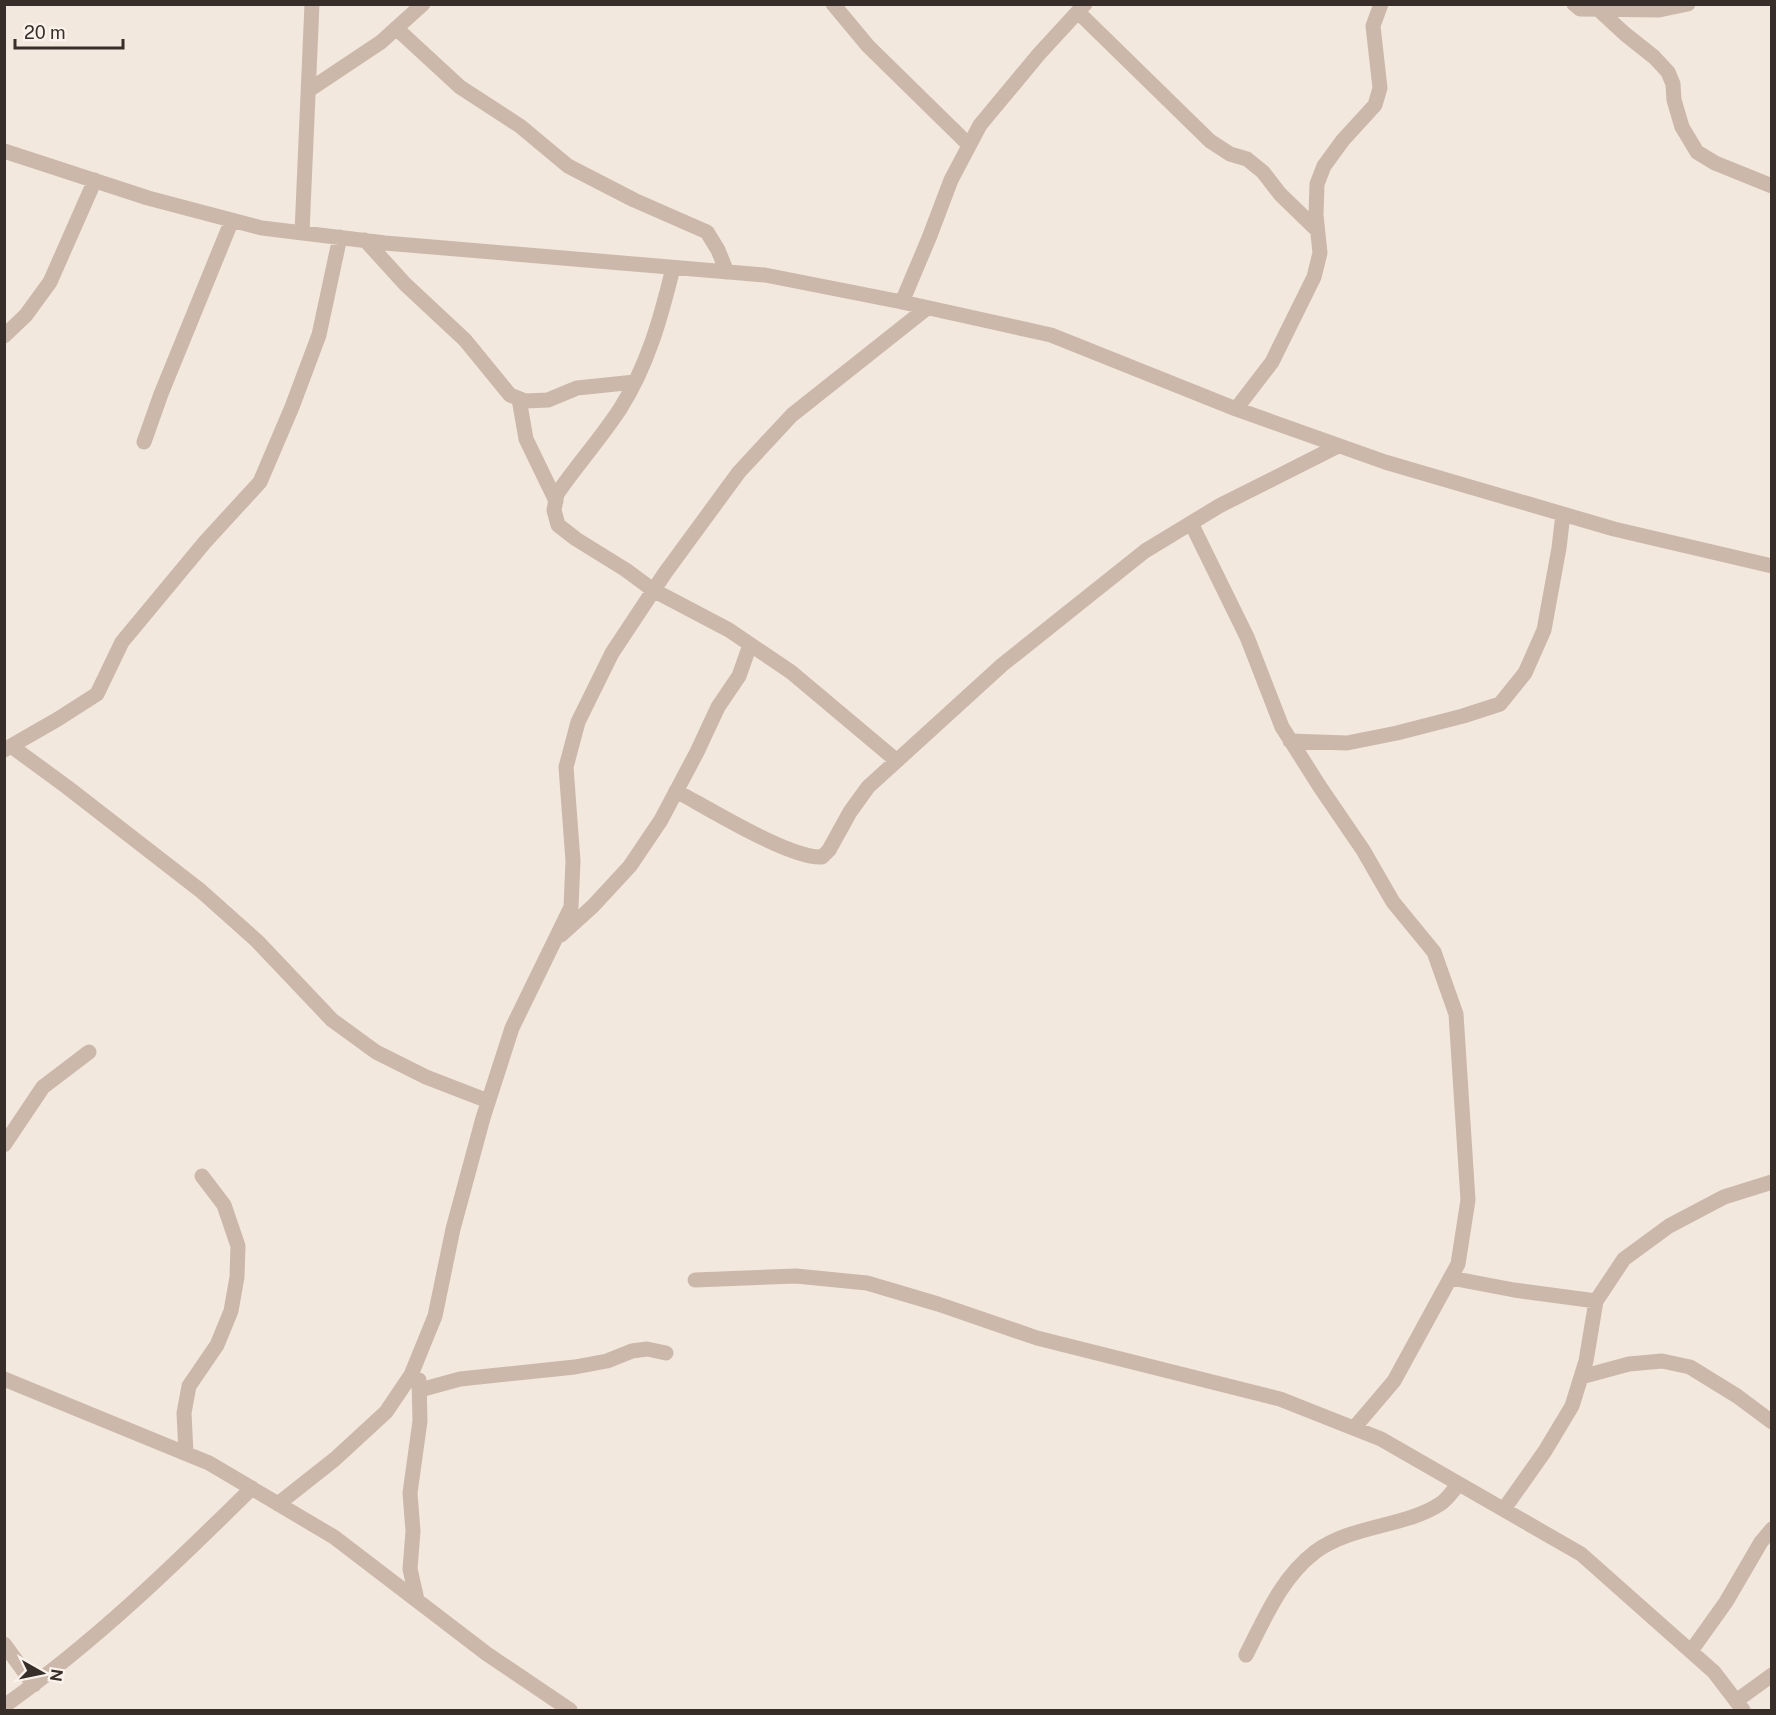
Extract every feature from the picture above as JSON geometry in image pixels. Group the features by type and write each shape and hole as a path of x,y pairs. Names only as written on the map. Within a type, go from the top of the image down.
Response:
{"street":[{"path":"302,232 312,4"},
{"path":"309,90 381,42 423,4"},
{"path":"832,4 868,46 969,146"},
{"path":"1236,409 1272,362 1314,276 1320,253 1316,215 1317,184 1324,166 1343,140 1375,105 1380,88 1373,26 1381,4"},
{"path":"1574,4 1580,9 1659,10 1688,4"},
{"path":"902,302 951,180 969,146 988,116 1039,54 1081,8 1210,141 1230,154 1247,159 1263,172 1280,194 1317,230"},
{"path":"1598,9 1668,72 1673,84 1674,100 1682,127 1697,152 1716,163 1772,186"},
{"path":"396,28 460,87 520,126 568,166 614,187 634,200 707,232 727,272"},
{"path":"4,151 148,198 262,228 365,240 765,275 1051,335 1236,409 1385,462 1614,530 1772,566"},
{"path":"4,336 26,315 50,282 95,180"},
{"path":"144,442 165,384 232,220"},
{"path":"340,237 319,335 260,482 205,542 122,642 97,694 8,748 201,891 257,940 332,1020 376,1052 426,1077 488,1101"},
{"path":"365,240 405,284 465,340 510,395 525,401 548,400 577,388 635,382"},
{"path":"673,268 660,320 642,369 619,410 557,494 554,510 558,525 576,540 626,570 653,590 729,630 791,672 897,761"},
{"path":"278,1504 335,1459 386,1412 411,1376 418,1360 435,1316 453,1229 488,1101 512,1028 571,906 573,861 566,767 578,722 612,653 653,590 739,472 792,416 927,308"},
{"path":"519,399 526,439 556,501"},
{"path":"676,791 760,837 807,855 822,857 829,850 850,812 868,787 1011,658 1145,551 1219,506 1338,446"},
{"path":"1290,741 1347,743 1397,733 1500,704 1525,673 1544,630 1560,548 1563,514"},
{"path":"1191,523 1247,637 1282,727 1362,849 1393,902 1434,952 1455,1014 1468,1200 1458,1264 1394,1381 1354,1428"},
{"path":"554,942 593,906 630,866 661,820 698,752 718,707 739,676 750,645"},
{"path":"4,1145 43,1087 89,1052"},
{"path":"186,1453 184,1413 189,1386 217,1345 231,1311 237,1277 238,1246 224,1205 202,1176"},
{"path":"1504,1509 1545,1451 1572,1406 1586,1360 1596,1301 1624,1259 1668,1226 1725,1197 1772,1182"},
{"path":"695,1280 796,1276 867,1283 938,1304 1037,1338 1280,1399 1382,1439 1581,1554 1714,1672 1739,1706 1772,1675"},
{"path":"1450,1278 1514,1290 1596,1301"},
{"path":"420,1389 460,1379 575,1367 607,1361 647,1349 666,1353"},
{"path":"417,1600 410,1569 413,1531 410,1493 420,1421 418,1360"},
{"path":"1581,1377 1629,1364 1662,1361 1690,1367 1737,1396 1772,1422"},
{"path":"4,1379 209,1463 252,1488 334,1537 487,1654 570,1710"},
{"path":"1246,1654 1280,1589 1315,1552 1345,1537 1407,1518 1441,1504 1458,1484"},
{"path":"4,1706 34,1685 180,1559 252,1488"},
{"path":"1691,1651 1726,1602 1761,1542 1772,1529"},
{"path":"4,1644 34,1685"}]}
